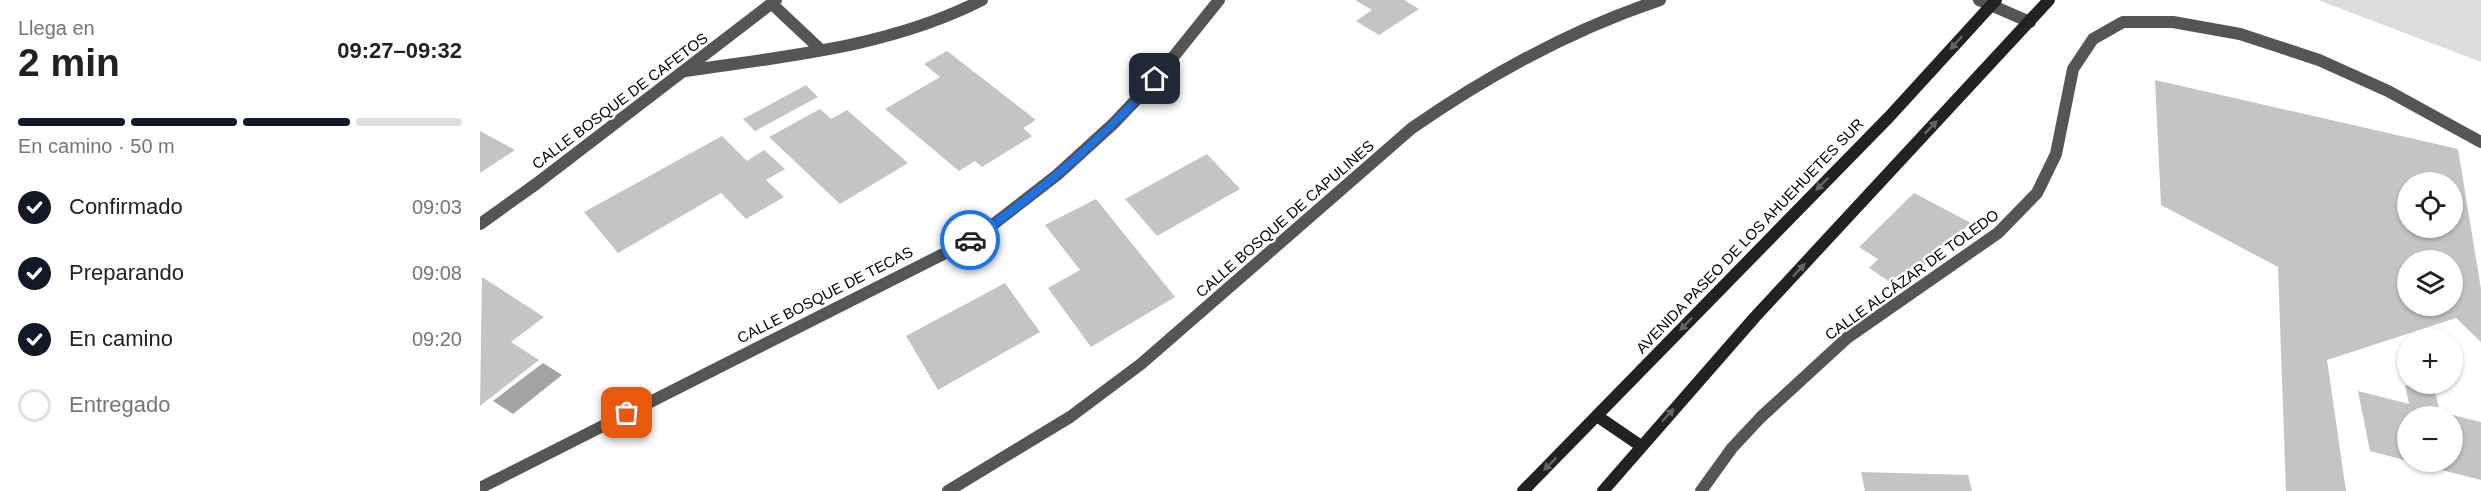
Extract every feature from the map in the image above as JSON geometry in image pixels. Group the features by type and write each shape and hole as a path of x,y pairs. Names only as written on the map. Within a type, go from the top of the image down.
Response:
{"street":[{"path":"685,71 821,50 901,34 961,13 982,0"},
{"name":"CALLE BOSQUE DE TECAS","path":"480,488 977,237 1056,177 1107,130 1146,89 1219,0"},
{"name":"CALLE BOSQUE DE CAPULINES","path":"948,491 1070,417 1141,364 1412,128 1451,101 1530,54 1601,22 1660,0"},
{"path":"1603,491 1763,308 2049,0"},
{"path":"774,2 821,50"},
{"name":"CALLE BOSQUE DE CAFETOS","path":"480,224 774,2"},
{"path":"1989,2 2030,22"},
{"name":"AVENIDA PASEO DE LOS AHUEHUETES SUR","path":"1523,491 1888,117 1989,2"},
{"name":"CALLE ALCÁZAR DE TOLEDO","path":"1701,491 1732,448 1761,417 1847,338 1998,233 2037,193 2056,154 2073,69 2093,39 2123,22 2173,22 2240,34 2319,60 2388,91 2481,142"},
{"path":"1597,416 1641,446"}],"shaded area":[{"path":"2318,0 2481,0 2481,62"},
{"path":"543,363 562,375 513,414 493,401"}],"building":[{"path":"1355,0 1404,0 1419,9 1379,35 1356,21 1372,10"},
{"path":"947,51 1036,120 1023,128 1032,136 982,167 975,161 959,171 885,109 940,77 924,64"},
{"path":"2155,80 2458,149 2462,172 2397,172 2397,238 2463,238 2463,179 2481,289 2481,342 2456,318 2425,328 2397,328 2397,337 2327,360 2346,491 2286,491 2278,267 2161,205"},
{"path":"806,85 818,97 755,131 743,119"},
{"path":"820,109 831,119 847,110 908,163 840,204 769,137"},
{"path":"480,131 515,150 480,173"},
{"path":"722,136 747,161 764,150 785,169 766,180 784,197 746,219 721,193 618,253 584,212"},
{"path":"1207,154 1240,189 1157,236 1125,199"},
{"path":"1914,193 1971,223 1899,288 1869,268 1878,259 1859,247"},
{"path":"1096,199 1175,297 1091,347 1048,288 1080,270 1045,225"},
{"path":"482,277 544,317 511,342 539,360 480,406"},
{"path":"1005,283 1040,332 938,390 906,336"},
{"path":"2358,391 2409,404 2407,394 2436,394 2438,406 2397,406 2397,458 2370,451"},
{"path":"2463,418 2481,422 2481,480 2449,472 2463,472"},
{"path":"1861,472 1968,475 1972,491 1865,491"}],"way so far":[{"path":"627,413 970,240"}],"route":[{"path":"970,240 1056,177 1132,106 1155,79"}]}
